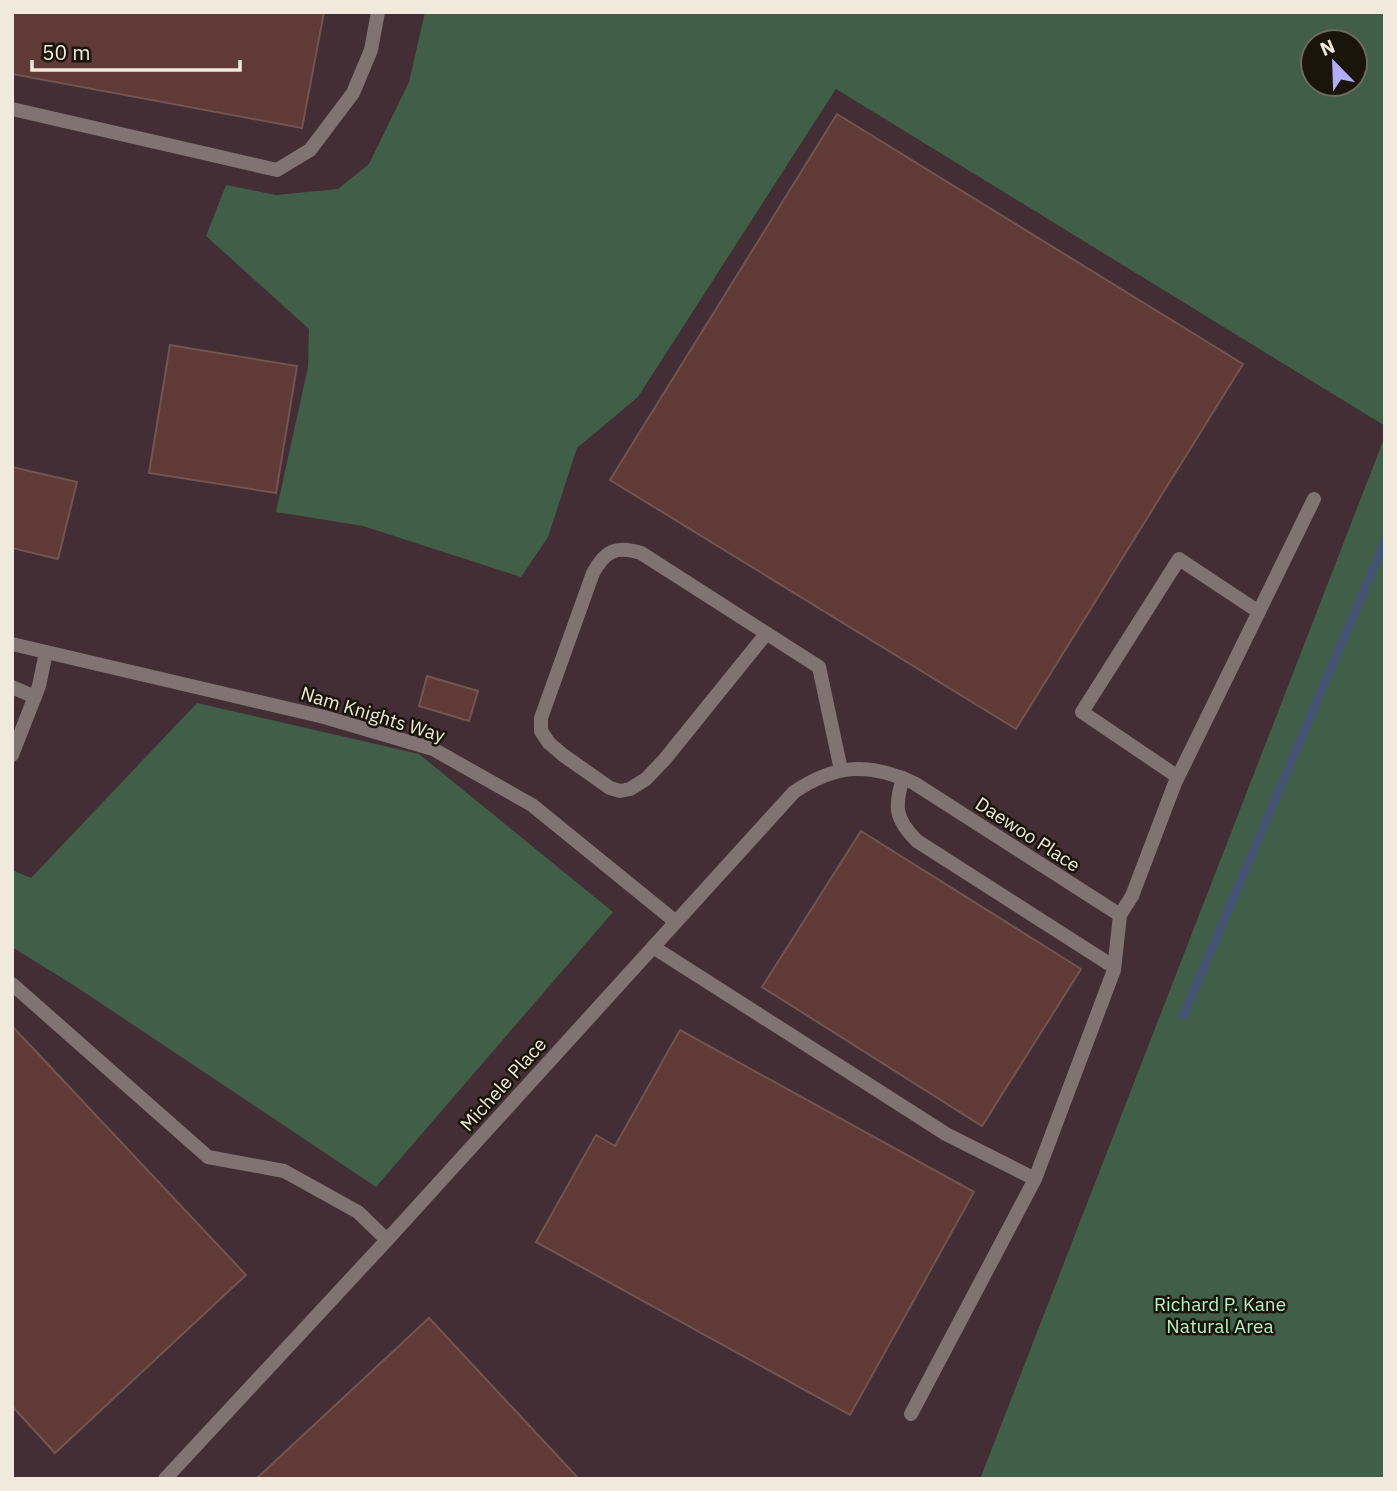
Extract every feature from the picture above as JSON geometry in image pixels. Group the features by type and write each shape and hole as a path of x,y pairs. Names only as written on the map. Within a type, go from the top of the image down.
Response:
{"street":[{"path":"12,109 277,170 310,149 353,93 371,50 378,12"},
{"path":"911,1413 1035,1179 1114,967 1120,915 1132,896 1178,777 1314,499"},
{"path":"766,634 665,759 646,779 630,789 620,791 610,788 549,743 541,731 541,718 593,573 602,558 615,550 628,549 641,553 819,667 841,769"},
{"path":"1178,777 1082,712 1179,559 1259,612"},
{"name":"Nam Knights Way","path":"12,644 324,717 433,749 532,805 676,922"},
{"path":"12,755 35,697 46,652"},
{"path":"12,687 35,697"},
{"name":"Michele Place","path":"165,1479 387,1240 794,792 815,778 841,769 870,768 899,776"},
{"path":"899,776 898,814 905,829 917,841 1114,967"},
{"name":"Daewoo Place","path":"899,776 1120,915"},
{"path":"653,947 946,1133 1035,1179"},
{"path":"12,984 208,1157 284,1171 358,1212 387,1240"}],"shaded area":[{"path":"12,12 459,12 638,397 836,89 1385,426 1385,436 980,1479 12,1479"}],"green space":[{"path":"425,12 1385,12 1385,426 836,89 638,397 577,448 548,537 521,577 363,526 276,512 308,367 309,329 206,236 226,185 276,195 338,189 369,164 409,82"},
{"name":"Richard P. Kane Natural Area","path":"1385,436 1385,1479 980,1479"},
{"path":"197,703 419,754 613,912 376,1187 78,988 12,947 12,870 31,878"}],"building":[{"path":"12,12 324,12 302,128 12,74"},
{"path":"837,114 1243,364 1016,729 610,480"},
{"path":"170,345 297,366 276,493 149,473"},
{"path":"12,467 77,482 58,559 12,548"},
{"path":"427,676 478,691 469,721 419,706"},
{"path":"861,831 1081,969 982,1126 762,987"},
{"path":"12,1026 246,1275 55,1453 12,1406"},
{"path":"680,1030 974,1192 850,1415 536,1242 596,1135 615,1146"},
{"path":"429,1318 579,1479 256,1479"}],"waterway":[{"path":"1183,1016 1385,541"}]}
